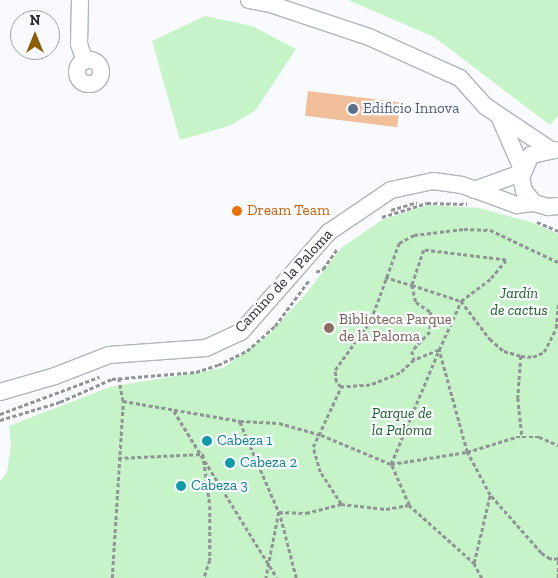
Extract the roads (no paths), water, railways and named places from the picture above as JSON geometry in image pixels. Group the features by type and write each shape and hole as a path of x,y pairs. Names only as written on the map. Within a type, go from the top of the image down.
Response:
{"street":[{"path":"80,0 79,44 85,61"},
{"path":"249,0 328,22 419,58 460,78 485,106 554,150"},
{"path":"499,116 522,171 524,192 550,207"},
{"path":"472,197 522,171 532,156 554,150"},
{"name":"Camino de la Paloma","path":"0,392 55,376 109,355 206,348 241,332 328,232 391,190 433,181 472,197 517,205 550,207"}],"place":[{"name":"Edificio Innova","path":"353,109"},
{"name":"Dream Team","path":"237,211"},
{"name":"Biblioteca Parque de la Paloma","path":"329,328"},
{"name":"Cabeza 1","path":"207,441"},
{"name":"Cabeza 2","path":"230,463"},
{"name":"Cabeza 3","path":"181,486"}],"park label":[{"name":"Jardín de cactus","path":"519,302"},
{"name":"Parque de la Paloma","path":"402,422"}]}
